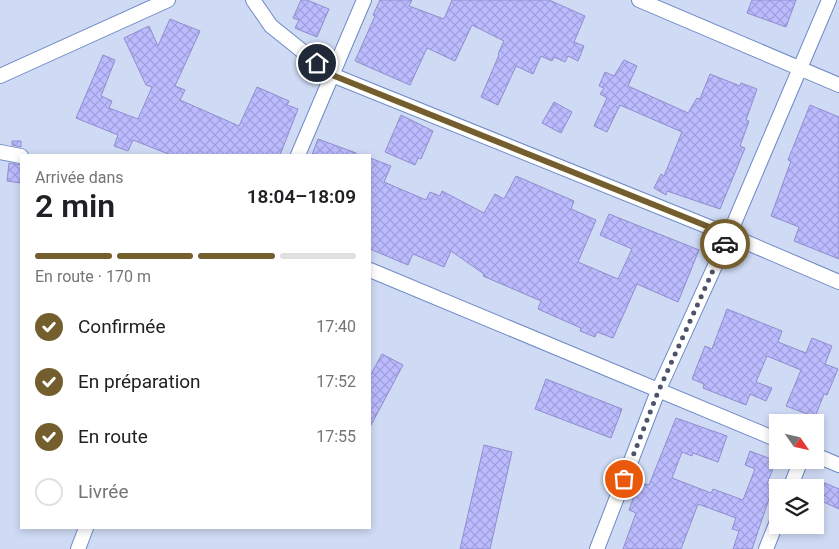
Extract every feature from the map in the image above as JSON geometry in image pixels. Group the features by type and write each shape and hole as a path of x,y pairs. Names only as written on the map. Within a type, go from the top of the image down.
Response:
{"street":[{"path":"0,76 168,0"},
{"path":"253,0 271,26 332,75 729,235 839,282"},
{"path":"298,154 364,0"},
{"path":"639,0 839,85"},
{"path":"597,549 658,392 729,235 829,0"},
{"path":"0,152 20,156"},
{"path":"371,270 658,392 769,436"},
{"path":"824,459 839,465"},
{"path":"78,549 86,529"},
{"path":"766,549 772,534"}],"building":[{"path":"301,0 307,0 329,9 317,37 295,28 299,20 293,18"},
{"path":"380,0 412,0 409,6 444,19 452,0 549,0 585,16 574,42 584,46 578,61 568,56 565,62 554,57 552,61 541,56 533,74 516,66 498,105 481,97 504,41 472,25 455,61 427,48 410,85 355,61"},
{"path":"752,0 796,0 786,27 747,13"},
{"path":"170,19 200,31 175,86 185,90 180,100 239,126 257,87 289,101 287,105 298,109 280,154 168,154 133,140 128,151 114,146 118,135 76,118 103,55 115,60 101,96 112,101 109,108 138,119 152,87 146,85 124,38 149,26 158,46"},
{"path":"624,60 637,66 628,86 688,113 697,98 700,99 710,74 740,86 741,83 757,89 746,120 749,121 740,146 745,148 720,209 667,191 666,195 654,188 661,174 664,176 682,132 620,105 607,132 594,126 607,98 600,94 604,88 599,86 605,72 614,76"},
{"path":"554,102 572,112 561,133 542,123"},
{"path":"810,105 839,117 839,259 794,241 799,227 771,216 791,161 788,160"},
{"path":"401,115 433,131 421,159 418,158 415,165 385,152"},
{"path":"318,139 356,153 356,154 312,154"},
{"path":"12,141 21,141 21,147 12,145"},
{"path":"371,158 391,166 384,182 426,200 430,192 440,196 442,191 484,213 495,194 504,199 516,176 574,201 571,209 596,220 578,262 618,279 632,249 600,235 609,214 699,250 678,302 637,284 613,338 597,332 595,337 580,331 581,328 538,309 541,301 483,276 484,274 451,251 444,267 413,254 408,265 371,249"},
{"path":"9,163 20,165 20,183 7,181"},
{"path":"727,309 782,331 778,342 806,353 812,338 832,346 825,364 838,369 827,395 824,394 816,414 807,414 786,406 801,370 767,356 756,382 772,388 766,401 750,394 746,405 703,388 704,384 692,379 705,346 712,349"},
{"path":"382,354 403,365 371,425 371,374"},
{"path":"546,379 622,409 611,438 535,409"},
{"path":"676,418 727,436 718,462 693,453 692,456 682,452 672,478 711,493 713,489 743,500 755,469 745,465 750,451 769,458 769,469 773,469 767,484 769,485 769,499 752,549 733,549 739,531 732,529 736,518 698,504 681,549 623,549 636,513 629,510 639,482 649,485"},
{"path":"484,445 512,452 490,549 460,549"},
{"path":"824,483 839,489 839,509 824,502"}],"way so far":[{"path":"624,479 658,392 725,244"}],"route":[{"path":"317,63 332,75 729,235 725,244"}]}
